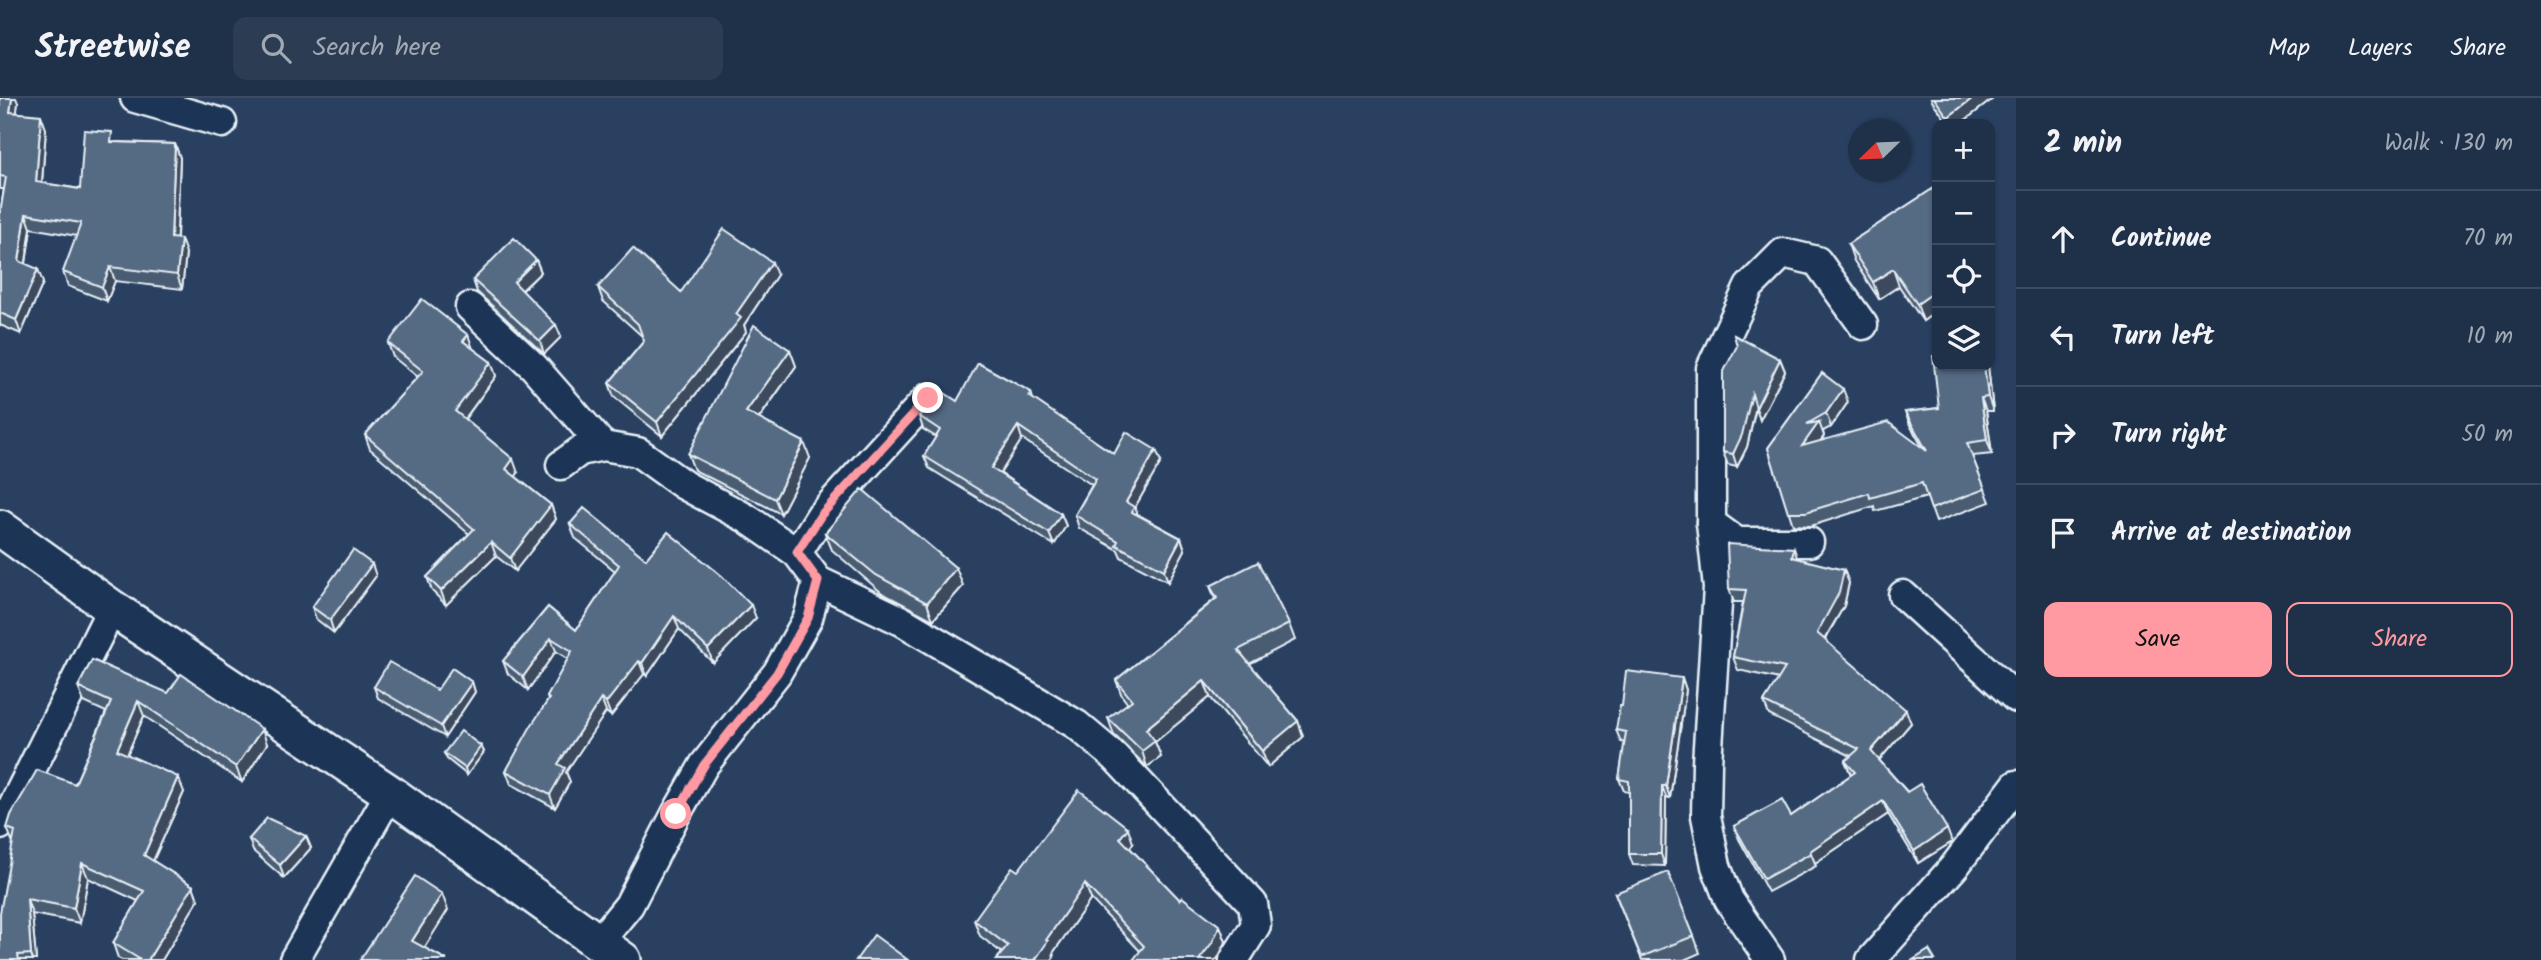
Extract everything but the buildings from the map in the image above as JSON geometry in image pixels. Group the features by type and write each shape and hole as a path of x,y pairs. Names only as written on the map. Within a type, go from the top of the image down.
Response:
{"street":[{"path":"135,98 222,123"},
{"path":"1770,960 1729,900 1716,866 1706,816 1718,588 1711,523 1711,368 1749,287 1783,253 1817,261 1863,325"},
{"path":"470,307 534,367 604,446"},
{"path":"797,552 821,515 928,398"},
{"path":"561,465 580,451 604,446 638,452 684,485 746,518 797,552 818,581 902,621 1077,725 1115,757 1253,904 1256,925 1234,960"},
{"path":"1711,523 1737,542 1810,542"},
{"path":"0,528 112,608 390,793 610,952 629,905 704,765 777,673 808,618 818,581"},
{"path":"1903,595 2016,698"},
{"path":"0,825 11,810 112,608"},
{"path":"1871,960 1954,867 2016,785"},
{"path":"294,960 390,793"}],"route":[{"path":"676,814 704,765 777,673 808,618 818,581 797,552 821,515 928,398"}]}
